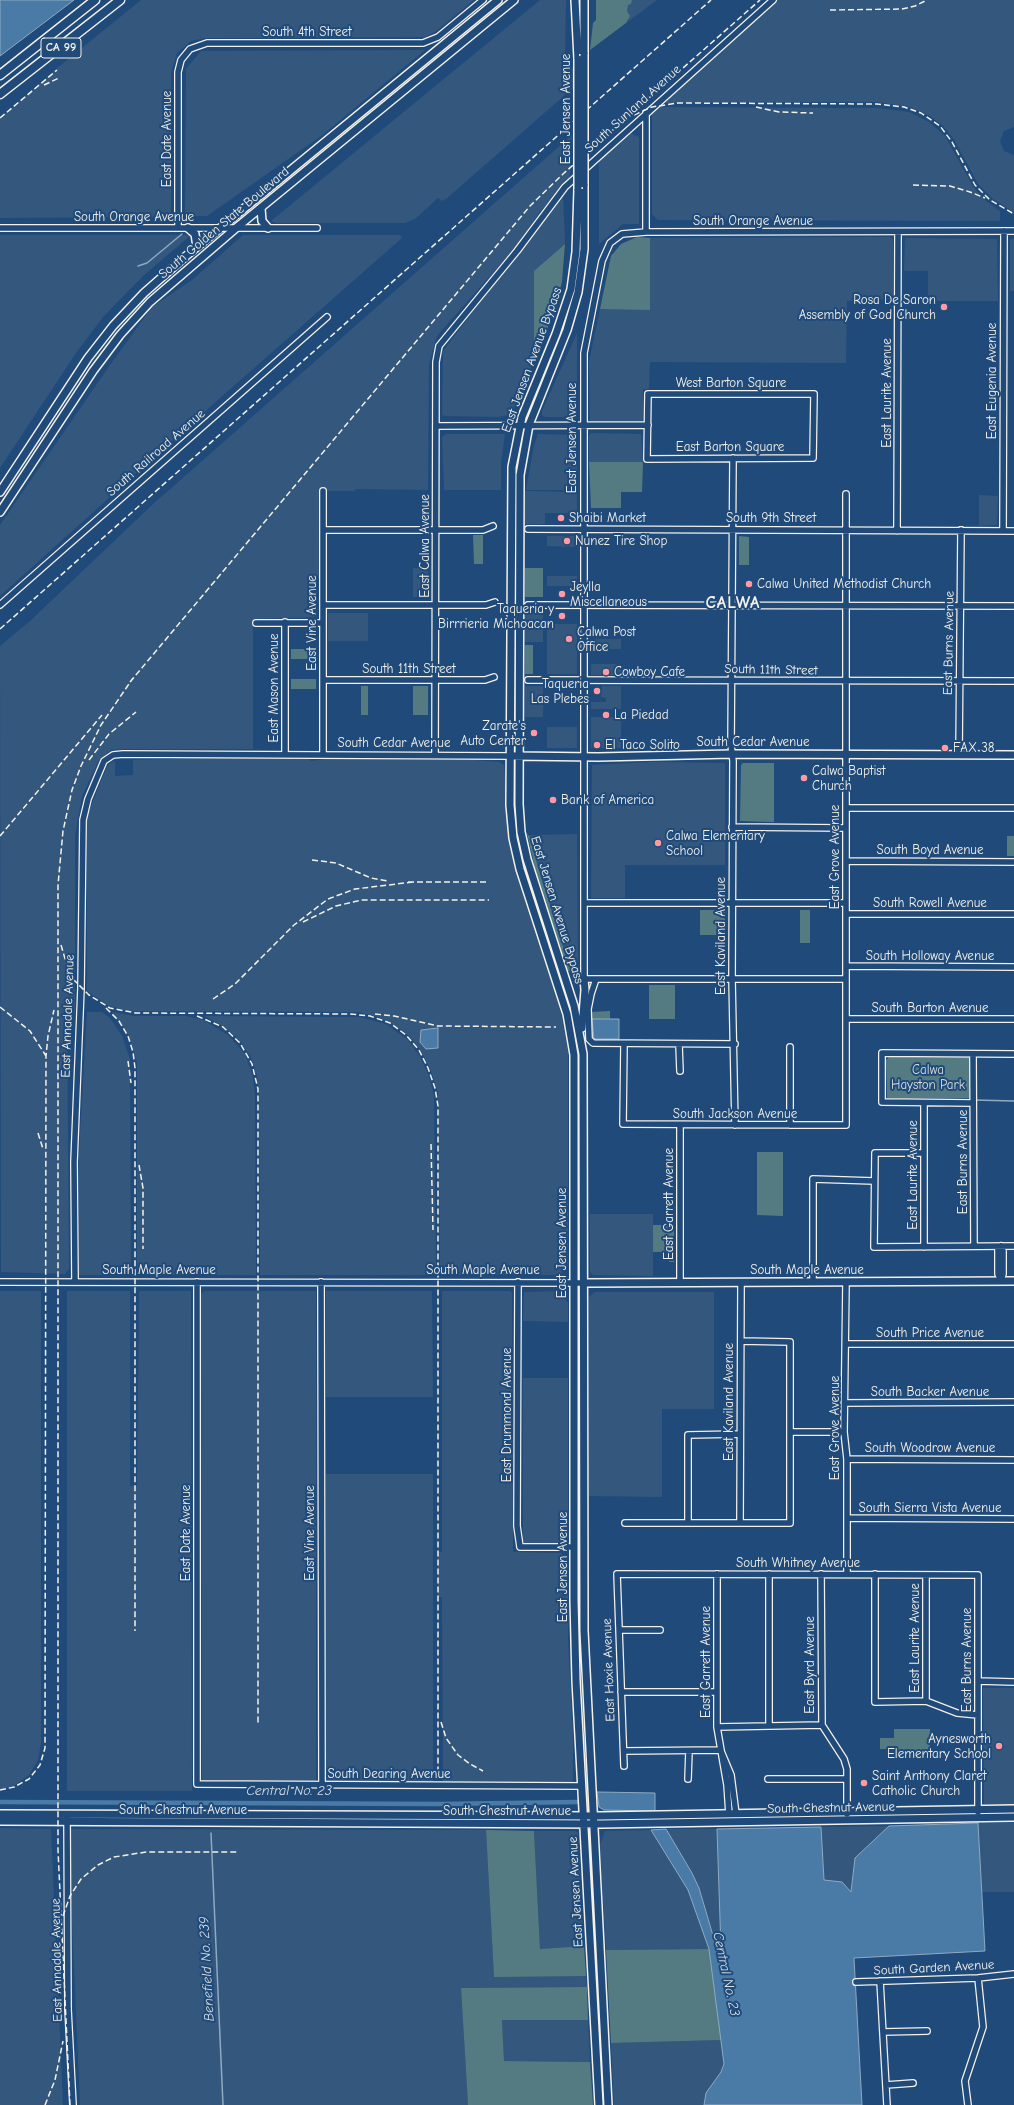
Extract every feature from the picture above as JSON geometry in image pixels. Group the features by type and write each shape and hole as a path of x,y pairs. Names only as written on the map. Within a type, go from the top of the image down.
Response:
{"highway":[{"name":"CA 99","path":"0,75 95,0"},
{"name":"CA 99","path":"0,94 120,0"}],"main road":[{"name":"South Golden State Boulevard","path":"0,492 102,340 150,287 498,0"},
{"name":"South Golden State Boulevard","path":"0,512 92,371 120,335 159,294 236,228 514,0"},
{"name":"East Jensen Avenue","path":"575,0 578,59 578,189 580,242"},
{"name":"East Jensen Avenue","path":"580,242 584,184 584,54 586,0"},
{"path":"261,208 262,221 268,228"},
{"path":"188,228 196,234 197,247"},
{"name":"East Jensen Avenue Bypass","path":"570,1029 515,849 510,805 510,491 513,454 519,425 565,310 580,242"},
{"name":"East Jensen Avenue Bypass","path":"580,242 580,281 570,321 528,425 521,463 519,488 519,756 520,819 524,847 574,1006 581,1043"},
{"name":"South Cedar Avenue","path":"510,756 732,754 1014,755"},
{"path":"581,1043 585,990 584,978"},
{"name":"East Jensen Avenue","path":"570,1029 574,1067 574,1547 576,1651 599,2105"},
{"name":"East Jensen Avenue","path":"581,1043 584,1074 584,1623 608,2105"},
{"name":"South Maple Avenue","path":"584,1282 1014,1282"},
{"name":"South Chestnut Avenue","path":"535,1816 1014,1809"},
{"path":"0,1814 535,1816"},
{"path":"494,1824 501,1819 535,1816"},
{"name":"South Chestnut Avenue","path":"0,1822 594,1824 1014,1818"}],"street":[{"name":"South 4th Street","path":"186,52 199,45 207,43 429,42 438,37 483,0"},
{"name":"South Sunland Avenue","path":"444,338 517,251 564,187 773,0"},
{"name":"East Date Avenue","path":"178,228 178,72 179,64 186,52"},
{"path":"646,113 646,232"},
{"name":"South Orange Avenue","path":"0,228 317,228"},
{"name":"East Eugenia Avenue","path":"1003,531 1004,231"},
{"name":"South Orange Avenue","path":"584,353 602,261 610,243 622,234 646,232 1014,231"},
{"name":"East Laurite Avenue","path":"897,531 898,232"},
{"name":"South Railroad Avenue","path":"0,605 327,317"},
{"name":"East Calwa Avenue","path":"435,755 437,353 444,338"},
{"name":"East Jensen Avenue","path":"584,353 584,978"},
{"name":"West Barton Square","path":"648,425 648,394 814,394 813,458"},
{"path":"436,426 648,425"},
{"name":"East Barton Square","path":"648,425 648,459 813,458"},
{"name":"East Kaviland Avenue","path":"733,458 732,978 735,1044 735,1125"},
{"name":"East Vine Avenue","path":"323,491 323,754"},
{"name":"East Grove Avenue","path":"846,494 844,606 846,754 846,1125"},
{"path":"323,530 483,530 493,526"},
{"name":"South 9th Street","path":"528,529 1014,531"},
{"name":"East Burns Avenue","path":"959,756 961,606 960,530"},
{"path":"323,605 486,605 495,602"},
{"path":"528,605 584,604 622,606 732,604 844,606 1014,606"},
{"path":"256,624 285,622 323,623"},
{"name":"East Mason Avenue","path":"285,622 285,754"},
{"name":"South 11th Street","path":"323,680 485,680 494,677"},
{"name":"South 11th Street","path":"528,680 585,679 844,682 1014,681"},
{"name":"South Cedar Avenue","path":"109,757 123,754 510,756"},
{"name":"East Annadale Avenue","path":"75,1282 74,1162 81,988 83,820 88,799 100,768 109,757"},
{"path":"846,808 1014,808"},
{"path":"732,827 846,828"},
{"name":"South Boyd Avenue","path":"846,861 1014,862"},
{"path":"585,903 846,903"},
{"name":"South Rowell Avenue","path":"846,914 1014,914"},
{"name":"South Holloway Avenue","path":"846,966 1014,967"},
{"path":"584,978 846,979"},
{"path":"596,978 588,1009 589,1039 595,1044 735,1044"},
{"name":"South Barton Avenue","path":"846,1019 1014,1019"},
{"name":"South Jackson Avenue","path":"624,1044 623,1124 846,1125"},
{"path":"679,1045 680,1071"},
{"path":"790,1048 790,1125"},
{"path":"973,1103 882,1102 882,1053 1014,1054"},
{"name":"East Burns Avenue","path":"973,1054 974,1246"},
{"name":"East Laurite Avenue","path":"924,1103 924,1247"},
{"name":"East Garrett Avenue","path":"680,1125 680,1282"},
{"path":"923,1153 875,1153 874,1247 1014,1246"},
{"path":"813,1282 812,1179 874,1181"},
{"path":"1001,1246 998,1250 998,1274 1001,1281"},
{"name":"South Maple Avenue","path":"0,1282 584,1282"},
{"name":"East Date Avenue","path":"197,1282 197,1784"},
{"name":"East Vine Avenue","path":"321,1282 322,1785"},
{"name":"East Drummond Avenue","path":"518,1282 517,1526 520,1547 574,1547"},
{"name":"East Grove Avenue","path":"846,1282 844,1432 846,1459 847,1574"},
{"name":"East Kaviland Avenue","path":"740,1283 740,1522"},
{"path":"625,1523 790,1523 790,1342 741,1341"},
{"name":"South Price Avenue","path":"846,1344 1014,1344"},
{"name":"South Backer Avenue","path":"845,1403 1014,1402"},
{"path":"791,1432 844,1432"},
{"path":"688,1523 688,1435 740,1434"},
{"name":"South Woodrow Avenue","path":"846,1459 1014,1460"},
{"name":"South Sierra Vista Avenue","path":"847,1518 1014,1519"},
{"name":"South Whitney Avenue","path":"617,1574 978,1575"},
{"name":"East Hoxie Avenue","path":"617,1574 624,1766"},
{"name":"East Garrett Avenue","path":"717,1574 717,1727 721,1750 731,1775 732,1814"},
{"path":"769,1574 770,1726"},
{"name":"East Byrd Avenue","path":"821,1574 822,1725 844,1759 847,1779 847,1820"},
{"path":"875,1574 875,1702 926,1702 957,1713 978,1715"},
{"name":"East Laurite Avenue","path":"926,1575 926,1702"},
{"name":"East Burns Avenue","path":"978,1575 978,1818"},
{"path":"619,1630 660,1630"},
{"path":"978,1681 1014,1682"},
{"path":"621,1692 717,1692"},
{"path":"717,1727 822,1725"},
{"path":"624,1751 721,1750"},
{"path":"688,1779 689,1751"},
{"path":"768,1779 847,1779"},
{"name":"South Dearing Avenue","path":"197,1784 582,1786"},
{"name":"East Annadale Avenue","path":"67,1814 68,2009 73,2105"},
{"name":"South Garden Avenue","path":"856,1982 978,1978 1014,1974"},
{"path":"968,2105 965,2081 983,2027 978,1978"},
{"path":"880,1981 887,2105"},
{"path":"882,2032 927,2031"},
{"path":"886,2085 913,2084"}],"shaded area":[{"path":"141,0 474,0 435,32 425,37 205,38 191,41 177,53 171,73 171,217 0,218 0,118 56,69"},
{"path":"540,0 566,0 565,58 573,68 573,88 446,199 442,201 438,198 415,219 405,223 276,223 271,221"},
{"path":"627,0 657,0 626,23"},
{"path":"779,0 1014,0 1014,127 1004,131 1000,141 1004,151 1014,155 1014,212 993,199 978,184 955,141 944,127 930,116 910,107 877,102 663,103"},
{"path":"425,50 321,136 207,216 185,216 186,69 201,51"},
{"path":"659,107 877,108 909,112 929,122 945,136 974,188 986,201 1000,211 1000,221 658,220 652,214 652,113"},
{"path":"630,133 639,137 639,224 623,224 599,244 599,161"},
{"path":"572,135 570,177 539,213 519,243 437,336 429,364 428,490 355,489 355,491 320,491 320,578 316,578 316,616 253,619 253,749 121,749 111,750 99,760 82,796 75,836 75,1013 67,1020 69,1269 65,1274 1,1272 0,646 29,622 152,505"},
{"path":"563,194 565,244 534,271 534,361 513,411 509,415 498,417 442,415 443,351"},
{"path":"0,235 191,235 143,276 103,317 76,353 0,468"},
{"path":"243,235 400,235 402,238 220,398 0,596 0,525 110,365 152,307 192,280"},
{"path":"890,237 893,239 893,299 847,301 846,363 650,362 649,389 643,389 643,419 641,421 590,421 589,362 600,309 650,309 650,238"},
{"path":"906,238 997,239 998,301 928,301 928,271 904,271"},
{"path":"1010,239 1014,239 1014,291 1010,291"},
{"path":"577,333 577,414 572,417 545,417 542,415 542,411"},
{"path":"591,433 641,434 643,462 589,462 589,436"},
{"path":"446,434 505,434 501,463 501,490 444,490 442,437"},
{"path":"538,434 577,435 577,490 526,490 534,445"},
{"path":"525,491 577,492 577,513 545,513 545,524 525,524"},
{"path":"979,495 998,496 997,525 979,526"},
{"path":"547,536 577,536 577,547 547,546"},
{"path":"413,568 428,568 428,597 413,597"},
{"path":"547,576 577,576 577,586 547,586"},
{"path":"328,613 368,613 368,641 328,641"},
{"path":"525,613 543,613 543,642 525,642"},
{"path":"547,624 577,624 577,674 547,674"},
{"path":"591,639 621,639 621,649 591,649"},
{"name":"Cowboy Cafe","path":"591,664 621,664 621,675 591,675"},
{"path":"525,686 543,686 543,717 525,717"},
{"path":"602,686 621,686 621,709 591,709 591,702 606,702 606,698 601,697"},
{"path":"591,717 621,717 621,748 591,748"},
{"path":"547,727 577,727 577,748 547,748"},
{"path":"228,757 307,757 311,761 325,759 475,760 499,762 504,765 512,846 518,879 560,1008 568,1051 568,1263 561,1275 440,1275 438,1093 431,1071 420,1049 407,1034 391,1023 378,1017 358,1012 128,1011 107,1005 87,991 87,816 109,764 115,761 115,776 133,775 133,760"},
{"name":"Calwa Elementary School","path":"652,762 725,763 725,865 625,865 625,898 591,898 592,765"},
{"path":"577,834 578,969 570,969 529,835"},
{"path":"87,1012 102,1012 110,1018 122,1036 130,1059 131,1275 79,1275 79,1154"},
{"path":"112,1012 134,1016 186,1016 203,1020 228,1035 245,1054 252,1073 255,1093 256,1275 137,1275 137,1063 129,1036"},
{"path":"204,1016 359,1017 386,1024 408,1040 419,1055 429,1076 434,1095 436,1275 260,1275 259,1092 257,1076 251,1057 239,1040 223,1026"},
{"path":"590,1214 653,1214 653,1276 593,1275 590,1272"},
{"path":"0,1291 41,1291 41,1743 38,1760 29,1775 15,1785 0,1790"},
{"path":"67,1291 130,1291 130,1486 137,1486 139,1291 191,1291 192,1791 67,1791"},
{"path":"204,1291 316,1291 316,1781 202,1781 201,1294"},
{"path":"326,1291 432,1291 433,1397 326,1397"},
{"path":"442,1291 510,1291 512,1293 513,1552 561,1553 568,1565 568,1639 573,1737 572,1782 443,1782 442,1597 438,1597 438,1552 442,1552"},
{"path":"561,1291 568,1303 568,1322 523,1321 524,1292"},
{"path":"595,1292 714,1292 714,1409 662,1409 662,1497 589,1496 589,1297"},
{"path":"523,1378 568,1378 568,1531 561,1543 525,1543 523,1541"},
{"path":"326,1474 433,1474 433,1782 328,1781 326,1779"},
{"name":"Aynesworth Elementary School","path":"983,1688 1014,1688 1014,1805 984,1804"},
{"path":"978,1823 1014,1823 1014,1892 982,1892"},
{"path":"889,1826 855,1858 851,1893 845,1885 835,1881 824,1880 821,1827"},
{"path":"0,1828 51,1829 63,2105 0,2105"},
{"path":"68,1829 486,1830 494,1976 586,1976 587,1987 461,1988 468,2105 80,2105"},
{"path":"666,1829 717,1829 721,1950 718,1949 699,1888 692,1873"},
{"path":"651,1830 688,1890 709,1949 606,1950 600,1845 605,1831"},
{"path":"534,1831 575,1831 578,1833 584,1946 540,1949"},
{"path":"502,2020 588,2020 590,2062 504,2061"},
{"path":"722,2040 724,2064 721,2072 706,2093 704,2105 614,2105 611,2043"}],"green space":[{"path":"596,0 632,0 631,4 628,5 627,11 630,16 626,23 590,50 593,23 596,20"},
{"path":"637,237 650,238 650,310 600,309 611,256 621,244"},
{"path":"565,244 562,281 557,305 534,361 534,271"},
{"path":"589,462 643,462 642,492 621,492 621,508 591,508"},
{"path":"473,535 483,535 483,564 474,564"},
{"path":"739,536 749,537 749,565 739,565"},
{"path":"525,568 543,568 543,597 525,597"},
{"path":"525,645 533,645 533,674 525,674"},
{"path":"291,649 316,649 316,659 291,659"},
{"path":"291,679 316,679 316,689 291,689"},
{"path":"361,686 368,686 368,715 361,715"},
{"path":"413,686 428,686 428,715 413,715"},
{"path":"743,763 774,763 774,822 740,821 741,765"},
{"path":"527,833 531,839 538,867 570,969 578,969 580,972 568,971 535,868"},
{"path":"1007,836 1014,836 1014,856 1007,856"},
{"path":"700,910 725,910 725,935 700,935"},
{"path":"800,910 810,910 810,943 800,943"},
{"path":"649,985 675,985 675,1019 649,1019"},
{"path":"610,1011 610,1019 591,1019 591,1012"},
{"name":"Calwa Hayston Park","path":"890,1056 969,1057 969,1098 887,1098 886,1060"},
{"path":"757,1152 783,1152 783,1216 757,1215"},
{"path":"653,1225 674,1225 674,1262 669,1262 669,1252 653,1252"},
{"path":"894,1729 930,1729 930,1759 920,1759 922,1758 922,1753 898,1752 897,1749 880,1749 880,1738 894,1738"},
{"path":"486,1830 534,1831 540,1949 584,1946 586,1976 494,1977"},
{"path":"709,1949 722,2040 611,2043 606,1950"},
{"path":"587,1987 588,2020 502,2020 504,2061 590,2062 593,2105 468,2105 461,1988"}],"water":[{"path":"0,0 74,0 0,56"},
{"path":"592,1019 619,1019 619,1039 594,1039"},
{"path":"438,1028 438,1048 426,1049 420,1042 421,1030"},
{"path":"597,1792 655,1793 655,1811 604,1810 599,1807"},
{"path":"978,1823 985,1951 854,1958 862,2105 704,2105 706,2093 721,2072 724,2064 709,1949 688,1890 651,1830 666,1829 692,1873 699,1888 717,1949 721,1950 717,1829 821,1827 824,1880 842,1882 851,1892 855,1858 889,1826"}],"waterway":[{"path":"138,266 147,263 182,234"},
{"path":"974,1100 1014,1101"},
{"name":"Central No. 23","path":"0,1802 441,1804 578,1802"},
{"name":"Benefield No. 239","path":"211,1833 223,2105"}],"railway":[{"path":"0,629 711,0"},
{"path":"130,682 530,206 563,174 760,0"},
{"path":"830,10 902,9 915,6 927,0"},
{"path":"0,118 57,70"},
{"path":"44,85 59,78"},
{"path":"634,115 652,107 678,103 877,104 904,107 921,113 940,126 952,142 975,185 990,200 1014,214"},
{"path":"756,107 779,112 813,113"},
{"path":"913,185 950,186 985,198"},
{"path":"70,2105 58,1850 58,885 63,831 72,790 81,766 101,725 133,678"},
{"path":"89,760 109,734 136,712"},
{"path":"0,836 102,715"},
{"path":"312,860 336,863 371,878 388,881"},
{"path":"408,882 488,882"},
{"path":"213,999 235,984 294,925 328,899 355,889 413,882"},
{"path":"303,922 336,906 362,900 489,900"},
{"path":"61,945 66,962 74,980 89,995 110,1008 136,1013 350,1014 370,1016 390,1023 406,1035 419,1050 428,1068 435,1088 438,1106 438,1775"},
{"path":"0,1007 30,1031 46,1056"},
{"path":"106,1008 119,1021 128,1036 133,1052 135,1068 135,1631"},
{"path":"0,1790 14,1787 29,1779 40,1765 45,1748 46,1056 48,1036 54,1010"},
{"path":"375,1014 394,1016 438,1026 556,1027"},
{"path":"197,1016 223,1027 240,1043 252,1064 258,1089 258,1725"},
{"path":"128,1061 131,1083"},
{"path":"38,1133 43,1149"},
{"path":"431,1144 433,1230"},
{"path":"139,1165 143,1188 143,1249"},
{"path":"441,1722 446,1738 458,1755 483,1771"},
{"path":"63,1916 70,1896 81,1879 98,1865 114,1857 146,1852 238,1852"},
{"path":"45,2105 55,2080 63,2041"}],"place":[{"name":"Rosa De Saron Assembly of God Church","path":"944,307"},
{"name":"Shaibi Market","path":"561,518"},
{"name":"Nunez Tire Shop","path":"567,541"},
{"name":"Calwa United Methodist Church","path":"749,584"},
{"name":"Jeylla Miscellaneous","path":"562,594"},
{"name":"Taqueria y Birrrieria Michoacan","path":"562,616"},
{"name":"Calwa Post Office","path":"569,639"},
{"name":"Cowboy Cafe","path":"606,672"},
{"name":"Taqueria Las Plebes","path":"597,691"},
{"name":"La Piedad","path":"606,715"},
{"name":"Zarate's Auto Center","path":"534,733"},
{"name":"El Taco Solito","path":"597,745"},
{"name":"FAX 38","path":"945,748"},
{"name":"Calwa Baptist Church","path":"804,778"},
{"name":"Bank of America","path":"553,800"},
{"name":"Calwa Elementary School","path":"658,843"},
{"name":"Aynesworth Elementary School","path":"999,1746"},
{"name":"Saint Anthony Claret Catholic Church","path":"864,1783"}],"district":[{"name":"CALWA","path":"733,603"}]}
